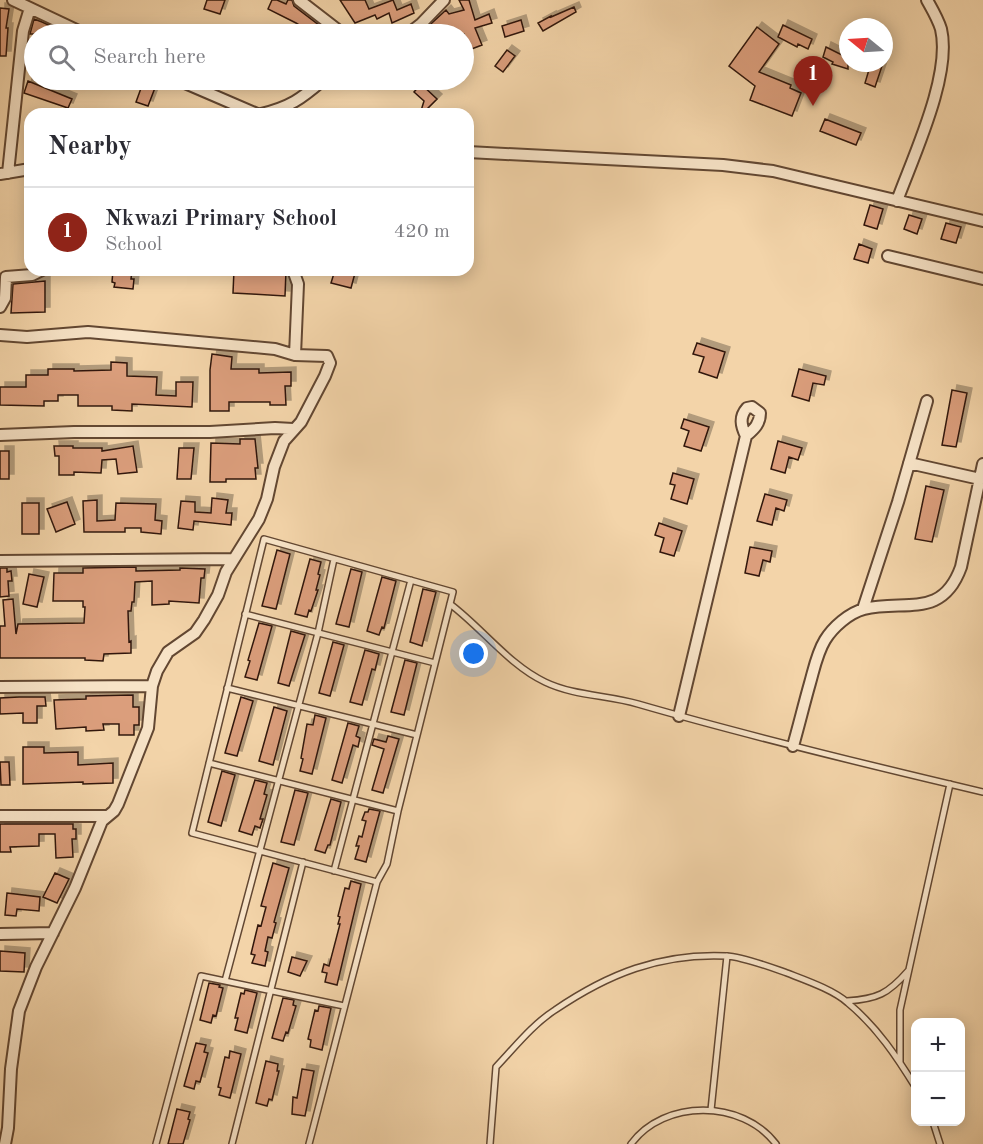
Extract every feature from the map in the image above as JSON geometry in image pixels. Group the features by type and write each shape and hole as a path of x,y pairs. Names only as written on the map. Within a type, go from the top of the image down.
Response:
{"street":[{"path":"13,0 34,6 67,24"},
{"path":"299,0 330,24"},
{"path":"421,24 444,0"},
{"path":"897,201 934,96 944,56 941,28 927,0"},
{"path":"26,24 34,6"},
{"path":"24,29 4,173 24,169"},
{"path":"201,90 245,108"},
{"path":"285,108 311,90"},
{"path":"474,152 723,165 773,171 983,221"},
{"path":"888,256 983,279"},
{"path":"0,307 5,298 6,277 24,276"},
{"path":"295,276 298,284 295,355"},
{"path":"0,336 27,337 88,332 275,349 295,355 327,356 330,363 301,422 284,441 259,519 233,559 218,595 204,620 195,633 168,652 157,671 152,686 148,728 118,804 114,812 102,821 75,888 19,1011 6,1069 8,1128 4,1144"},
{"path":"863,609 927,401"},
{"path":"0,435 293,429"},
{"path":"680,716 746,436"},
{"path":"909,463 980,479"},
{"path":"793,746 818,655 824,640 834,628 847,617 863,609 915,606 929,602 950,590 957,580 983,464"},
{"path":"0,561 233,559"},
{"path":"0,687 152,686"},
{"path":"0,816 106,816"},
{"path":"0,934 53,933"}],"lane":[{"path":"309,1144 377,882 387,864 398,811 453,592 264,539 192,833 377,882"},
{"path":"225,981 318,633 334,559"},
{"path":"333,871 411,580"},
{"path":"450,604 516,663 547,683 633,702 793,746 983,792"},
{"path":"245,614 435,663"},
{"path":"227,688 417,735"},
{"path":"209,763 398,811"},
{"path":"900,1064 900,1010 950,784"},
{"path":"232,1144 303,862"},
{"path":"711,1110 727,956"},
{"path":"490,1144 496,1067 553,1011 587,990 632,968 666,959 727,956 773,968 806,980 847,1001 884,1038 911,1082"},
{"path":"847,1001 876,998 892,989 909,970"},
{"path":"156,1144 201,976 344,1006"},
{"path":"630,1144 651,1125 669,1116 690,1111 711,1110 734,1115 755,1124 776,1144"},
{"path":"934,1126 940,1144"}],"building":[{"path":"207,0 225,0 220,14 204,9"},
{"path":"272,0 286,4 288,0 292,0 294,6 317,24 298,24 268,9"},
{"path":"340,0 365,0 369,9 393,0 397,10 411,4 414,13 392,23 389,13 377,19 375,15 355,23"},
{"path":"459,0 469,0 475,20 489,14 492,23 475,28 482,45 474,48 474,24 431,24 446,10 449,14 464,10"},
{"path":"574,7 576,12 543,31 538,23 551,16"},
{"path":"0,8 9,9 6,56 0,56"},
{"path":"34,19 46,24 33,24"},
{"path":"521,20 524,31 505,37 502,26"},
{"path":"783,25 812,39 808,49 798,44 797,47 778,37"},
{"path":"757,27 779,44 759,72 791,85 790,88 801,93 792,116 750,100 755,86 729,66"},
{"path":"826,47 839,54 839,66 832,64 833,62 823,57"},
{"path":"507,50 515,56 503,72 495,66"},
{"path":"868,72 880,72 875,87 865,83"},
{"path":"25,90 50,90 72,99 68,108 24,93"},
{"path":"140,90 154,90 148,106 136,102"},
{"path":"427,90 437,99 428,108 422,108 424,101 414,92"},
{"path":"825,119 861,133 856,145 820,131"},
{"path":"870,205 883,209 877,229 864,225"},
{"path":"909,215 922,219 917,234 904,229"},
{"path":"946,223 961,227 956,243 941,239"},
{"path":"859,244 872,249 868,263 854,259"},
{"path":"112,276 131,276 131,279 134,279 133,289 114,287 115,283 112,282"},
{"path":"234,276 286,276 285,296 233,293"},
{"path":"333,276 354,276 351,288 331,283"},
{"path":"45,281 45,312 11,313 13,284"},
{"path":"697,343 725,352 717,378 699,372 704,357 693,354"},
{"path":"212,354 232,357 231,369 259,369 259,373 291,372 291,386 285,386 286,405 270,405 270,402 229,402 229,411 210,411"},
{"path":"111,362 127,363 127,376 157,377 156,395 176,396 176,382 193,382 192,407 132,404 132,411 112,410 112,406 78,406 78,395 58,395 58,401 44,401 44,406 0,405 0,387 26,387 26,375 48,375 48,369 111,370"},
{"path":"799,369 826,376 824,385 813,383 809,401 792,396"},
{"path":"952,390 967,393 956,447 942,445"},
{"path":"684,419 709,427 701,451 684,446 689,431 681,428"},
{"path":"240,439 255,439 258,468 255,468 256,479 226,479 226,482 210,482 211,443 240,444"},
{"path":"778,441 802,448 798,460 789,457 785,473 771,469"},
{"path":"54,446 102,448 102,451 133,446 137,472 118,474 116,459 102,460 101,473 74,472 74,475 59,475 59,456 55,456"},
{"path":"179,448 194,448 191,479 177,479"},
{"path":"0,451 9,451 9,479 0,479"},
{"path":"673,473 694,479 687,504 671,499 675,485 670,484"},
{"path":"926,486 944,490 932,542 915,539"},
{"path":"765,494 787,500 784,511 776,508 772,525 757,521"},
{"path":"212,498 228,500 226,513 232,513 231,525 194,521 193,530 178,528 181,501 195,502 195,512 211,513"},
{"path":"97,500 97,521 115,520 116,503 156,504 155,520 162,521 161,534 141,532 141,528 125,528 125,532 84,532 83,501"},
{"path":"67,502 75,524 56,532 47,509"},
{"path":"22,503 39,503 39,534 22,534"},
{"path":"659,523 682,531 674,556 660,552 664,538 655,535"},
{"path":"750,547 772,551 770,562 763,560 759,576 745,573"},
{"path":"277,550 290,554 276,609 262,606"},
{"path":"310,559 321,562 316,590 318,590 307,617 295,614"},
{"path":"136,567 136,571 205,569 204,578 201,578 199,603 169,601 169,604 152,605 152,581 135,582 134,602 132,602 131,611 128,611 131,653 104,654 103,661 85,660 85,658 0,658 0,626 5,626 3,600 13,599 16,634 18,624 84,623 83,601 53,601 54,573 83,573 83,568"},
{"path":"0,568 7,568 7,572 11,571 12,581 8,581 9,596 0,597"},
{"path":"351,569 362,572 349,627 336,624"},
{"path":"29,574 44,577 37,607 23,604"},
{"path":"382,577 396,581 384,628 382,627 379,635 367,631"},
{"path":"423,589 436,592 422,646 410,642"},
{"path":"259,623 272,626 257,680 245,677"},
{"path":"291,631 305,635 289,686 278,683"},
{"path":"333,642 344,645 330,696 319,693"},
{"path":"365,650 379,654 375,670 372,669 362,705 350,702"},
{"path":"405,660 417,663 404,715 391,712"},
{"path":"133,695 133,707 139,707 139,725 134,725 134,735 119,735 119,724 103,724 104,730 86,731 86,727 56,729 54,700 86,699 86,696"},
{"path":"45,697 46,706 37,706 37,723 23,723 23,713 0,714 0,698"},
{"path":"241,697 253,701 237,756 225,753"},
{"path":"274,707 287,711 273,765 259,761"},
{"path":"315,715 326,718 312,774 300,771 307,724 313,725"},
{"path":"348,723 359,726 356,736 360,738 358,747 353,745 342,783 332,780"},
{"path":"388,736 399,739 383,793 372,790 384,749 372,745 374,739 386,742"},
{"path":"23,747 44,747 44,753 78,752 78,765 113,763 113,783 23,784"},
{"path":"0,762 9,762 10,785 1,785"},
{"path":"222,771 235,775 221,826 208,822"},
{"path":"255,780 267,783 264,794 267,795 260,819 263,819 260,828 255,826 252,835 239,831"},
{"path":"295,790 308,793 294,845 281,842"},
{"path":"331,799 341,802 330,845 325,853 315,850"},
{"path":"369,809 380,811 366,862 355,859 359,846 356,846 359,836 362,837 366,821 362,820"},
{"path":"0,824 73,824 73,829 76,829 76,839 72,839 73,857 56,858 55,834 39,834 39,846 10,847 11,852 0,852"},
{"path":"273,863 289,868 274,922 276,923 272,938 268,937 265,966 252,963 255,955 251,954 258,925 261,926 266,907 261,906"},
{"path":"55,873 69,879 57,903 43,897"},
{"path":"351,881 361,884 337,985 325,982 327,973 322,972 324,964 329,966 340,924 338,924 340,917 338,916 345,888 349,889"},
{"path":"7,893 40,897 39,911 17,909 16,916 5,915"},
{"path":"0,951 25,953 24,972 0,971"},
{"path":"292,957 307,961 300,976 288,972"},
{"path":"209,983 220,985 219,987 223,988 216,1016 213,1015 211,1023 200,1020"},
{"path":"245,990 257,993 247,1033 235,1030 238,1018 235,1018 241,993 244,994"},
{"path":"283,998 294,1000 293,1005 296,1006 288,1033 286,1032 283,1041 272,1038"},
{"path":"319,1006 331,1008 322,1050 310,1047 311,1040 308,1039 315,1010 318,1011"},
{"path":"196,1043 206,1045 204,1052 208,1053 200,1082 196,1081 194,1089 184,1086"},
{"path":"230,1051 241,1054 230,1098 219,1095 221,1088 218,1087 225,1057 229,1058"},
{"path":"266,1061 278,1064 277,1071 279,1071 272,1100 269,1099 267,1106 256,1103"},
{"path":"302,1069 314,1071 305,1116 292,1114 293,1097 297,1098"},
{"path":"177,1109 190,1112 188,1119 190,1120 183,1144 168,1144"}],"place":[{"name":"Nkwazi Primary School","path":"813,106"}]}
